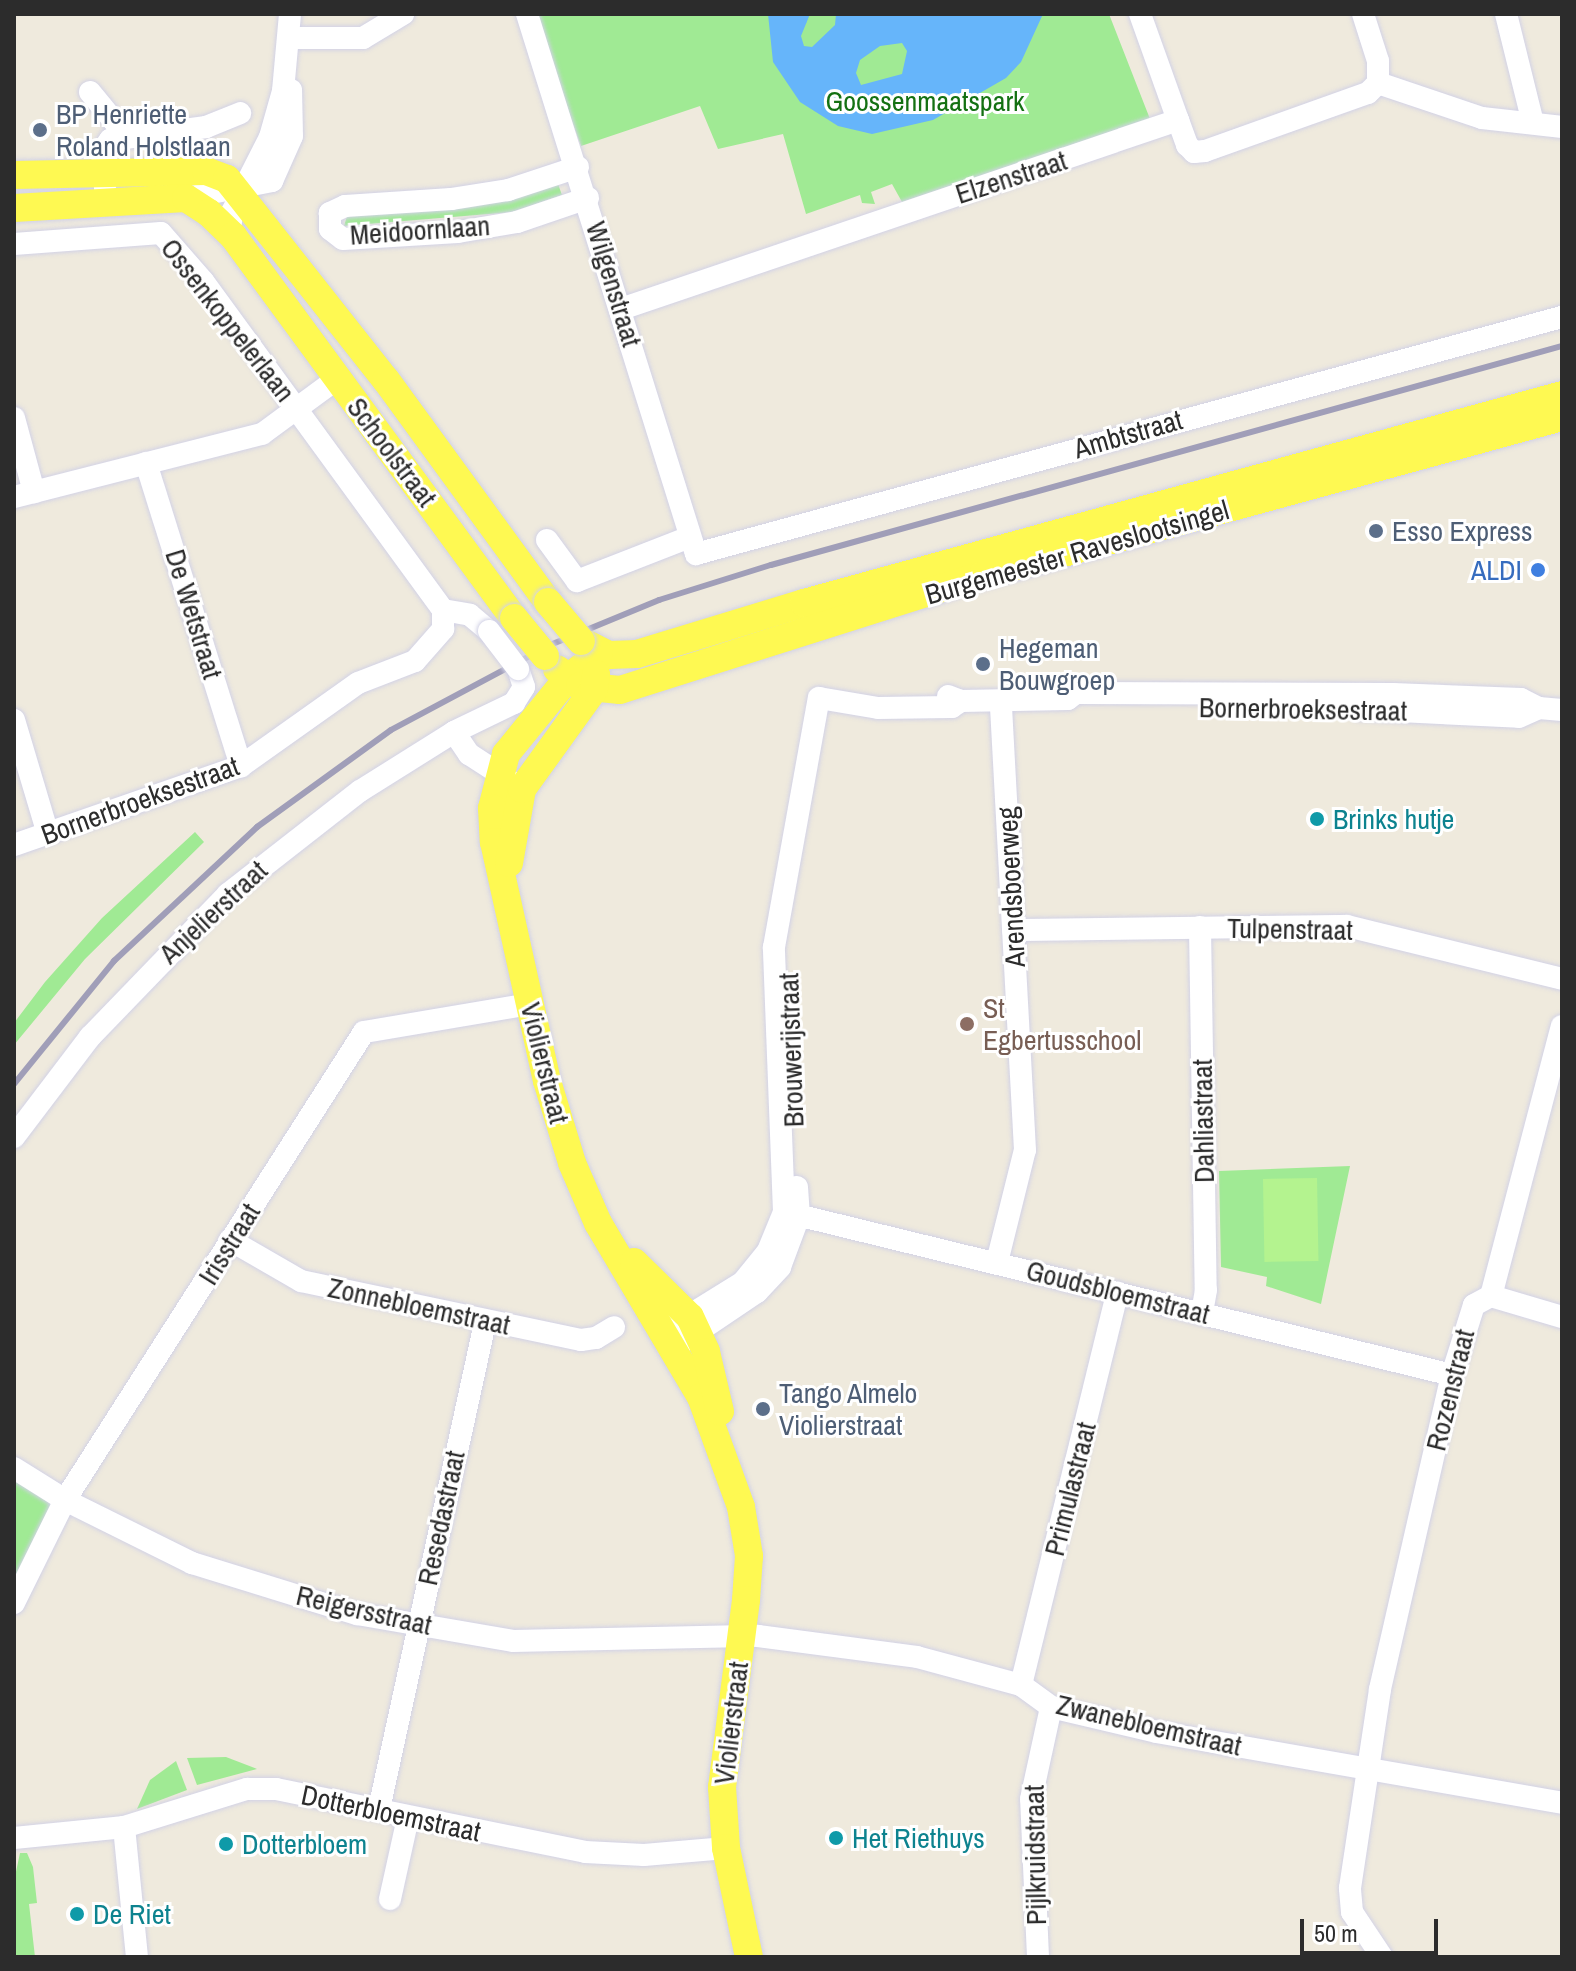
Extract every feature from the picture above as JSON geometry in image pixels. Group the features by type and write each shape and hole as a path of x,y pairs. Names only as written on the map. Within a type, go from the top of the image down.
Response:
{"main road":[{"path":"14,175 206,171 240,191"},
{"name":"Schoolstraat","path":"240,191 548,602 590,647"},
{"path":"14,208 186,198"},
{"name":"Schoolstraat","path":"186,198 230,233 545,656 567,679 594,689"},
{"name":"Burgemeester Raveslootsingel","path":"590,647 637,654 804,603 1562,395"},
{"name":"Burgemeester Raveslootsingel","path":"594,689 620,690 983,575 1562,417"},
{"name":"Violierstraat","path":"590,647 506,754 498,772 492,808 494,842 509,898 529,1004 572,1163 598,1223 681,1332 736,1488 749,1556 722,1787 726,1848 749,1957"},
{"name":"Violierstraat","path":"509,898 509,849 522,789 594,689 590,647"}],"street":[{"path":"230,233 240,191 270,137 288,46 290,14"},
{"path":"288,46 363,38 403,14"},
{"name":"Wilgenstraat","path":"527,14 588,198 693,545"},
{"path":"1140,14 1187,145 1194,152 1205,151 1368,93 1378,83"},
{"path":"1363,14 1374,44 1378,83"},
{"path":"1506,14 1533,123"},
{"path":"1378,83 1461,113 1562,127"},
{"path":"90,92 127,137"},
{"path":"106,201 102,151 110,140 206,127 240,113"},
{"name":"Elzenstraat","path":"621,309 1178,120"},
{"name":"Meidoornlaan","path":"578,167 479,194 345,206 330,213 330,229 343,239 458,232 517,222 588,198"},
{"path":"186,198 240,191"},
{"name":"Ossenkoppelerlaan","path":"14,244 161,233 299,410"},
{"name":"Ambtstraat","path":"547,540 577,581 693,545 1562,317"},
{"path":"14,418 24,495 262,434 299,410 337,379"},
{"name":"Schoolstraat","path":"299,410 443,610"},
{"name":"De Wetstraat","path":"146,463 241,766"},
{"name":"Anjelierstraat","path":"14,1137 90,1037 228,894 349,799 454,732 514,703 524,687 518,669 489,631 470,615 443,610"},
{"name":"Bornerbroeksestraat","path":"14,845 241,766 358,683 415,661 443,629 443,610"},
{"name":"Bornerbroeksestraat","path":"835,700 878,708 952,707 961,701 1068,699 1076,693 1393,694 1521,699 1539,708 1562,710"},
{"name":"Brouwerijstraat","path":"681,1332 769,1281 789,1249 792,1214 774,947 835,700"},
{"name":"Arendsboerweg","path":"997,1262 1025,1150 1001,701"},
{"path":"14,720 48,834"},
{"path":"454,732 469,754 522,789"},
{"name":"Tulpenstraat","path":"1013,930 1347,926 1562,979"},
{"name":"Dahliastraat","path":"1200,927 1206,1290 1202,1313"},
{"name":"Irisstraat","path":"14,1603 65,1500 364,1032 529,1004"},
{"name":"Rozenstraat","path":"1382,1957 1352,1912 1350,1888 1380,1689 1452,1375 1474,1305 1491,1296 1562,1026"},
{"name":"Goudsbloemstraat","path":"792,1214 1452,1375"},
{"name":"Zonnebloemstraat","path":"230,1240 301,1281 581,1340 614,1327"},
{"name":"Primulastraat","path":"1021,1685 1117,1293"},
{"path":"1491,1296 1562,1317"},
{"name":"Resedastraat","path":"379,1809 485,1321"},
{"name":"Reigersstraat","path":"14,1468 65,1500 192,1563 357,1614 513,1641 741,1638"},
{"name":"Zwanebloemstraat","path":"741,1638 917,1657 1021,1685 1051,1707 1157,1732 1562,1803"},
{"name":"Pijlkruidstraat","path":"1038,1957 1031,1799 1051,1707"},
{"name":"Dotterbloemstraat","path":"14,1838 124,1827 247,1789 276,1789 585,1852 644,1855 726,1848"},
{"path":"390,1899 408,1818"},
{"path":"124,1827 137,1957"}],"green space":[{"name":"Goossenmaatspark","path":"533,14 1109,14 1150,119 902,202 892,184 871,192 875,204 862,203 860,195 806,214 783,134 718,149 700,106 581,146"},
{"path":"558,184 562,195 512,212 344,226 347,216 493,203"},
{"path":"195,832 204,842 85,959 14,1045 14,1023 45,982 102,918"},
{"path":"1350,1166 1321,1304 1266,1286 1267,1277 1221,1267 1219,1171"},
{"path":"1317,1178 1318,1261 1264,1262 1263,1179"},
{"path":"14,1475 53,1499 14,1596"},
{"path":"226,1757 257,1769 197,1785 187,1758"},
{"path":"176,1761 187,1790 137,1809 150,1780"},
{"path":"20,1853 27,1853 33,1867 37,1903 29,1904 35,1957 14,1957 14,1881"}],"water":[{"path":"768,14 810,14 801,36 804,46 812,47 835,25 836,14 1043,14 1021,62 1006,78 933,120 872,134 838,126 800,102 773,62","holes":["902,43 907,51 902,74 861,85 856,73 860,60 880,46"]}],"railway":[{"path":"14,1084 114,961 257,827 391,730 550,645 659,600 771,565 1562,346"}],"place":[{"name":"BP Henriette Roland Holstlaan","path":"40,130"},
{"name":"Esso Express","path":"1376,531"},
{"name":"ALDI","path":"1538,570"},
{"name":"Hegeman Bouwgroep","path":"983,664"},
{"name":"Brinks hutje","path":"1317,819"},
{"name":"St Egbertusschool","path":"967,1024"},
{"name":"Tango Almelo Violierstraat","path":"763,1409"},
{"name":"Het Riethuys","path":"836,1838"},
{"name":"Dotterbloem","path":"226,1844"},
{"name":"De Riet","path":"77,1914"}]}
